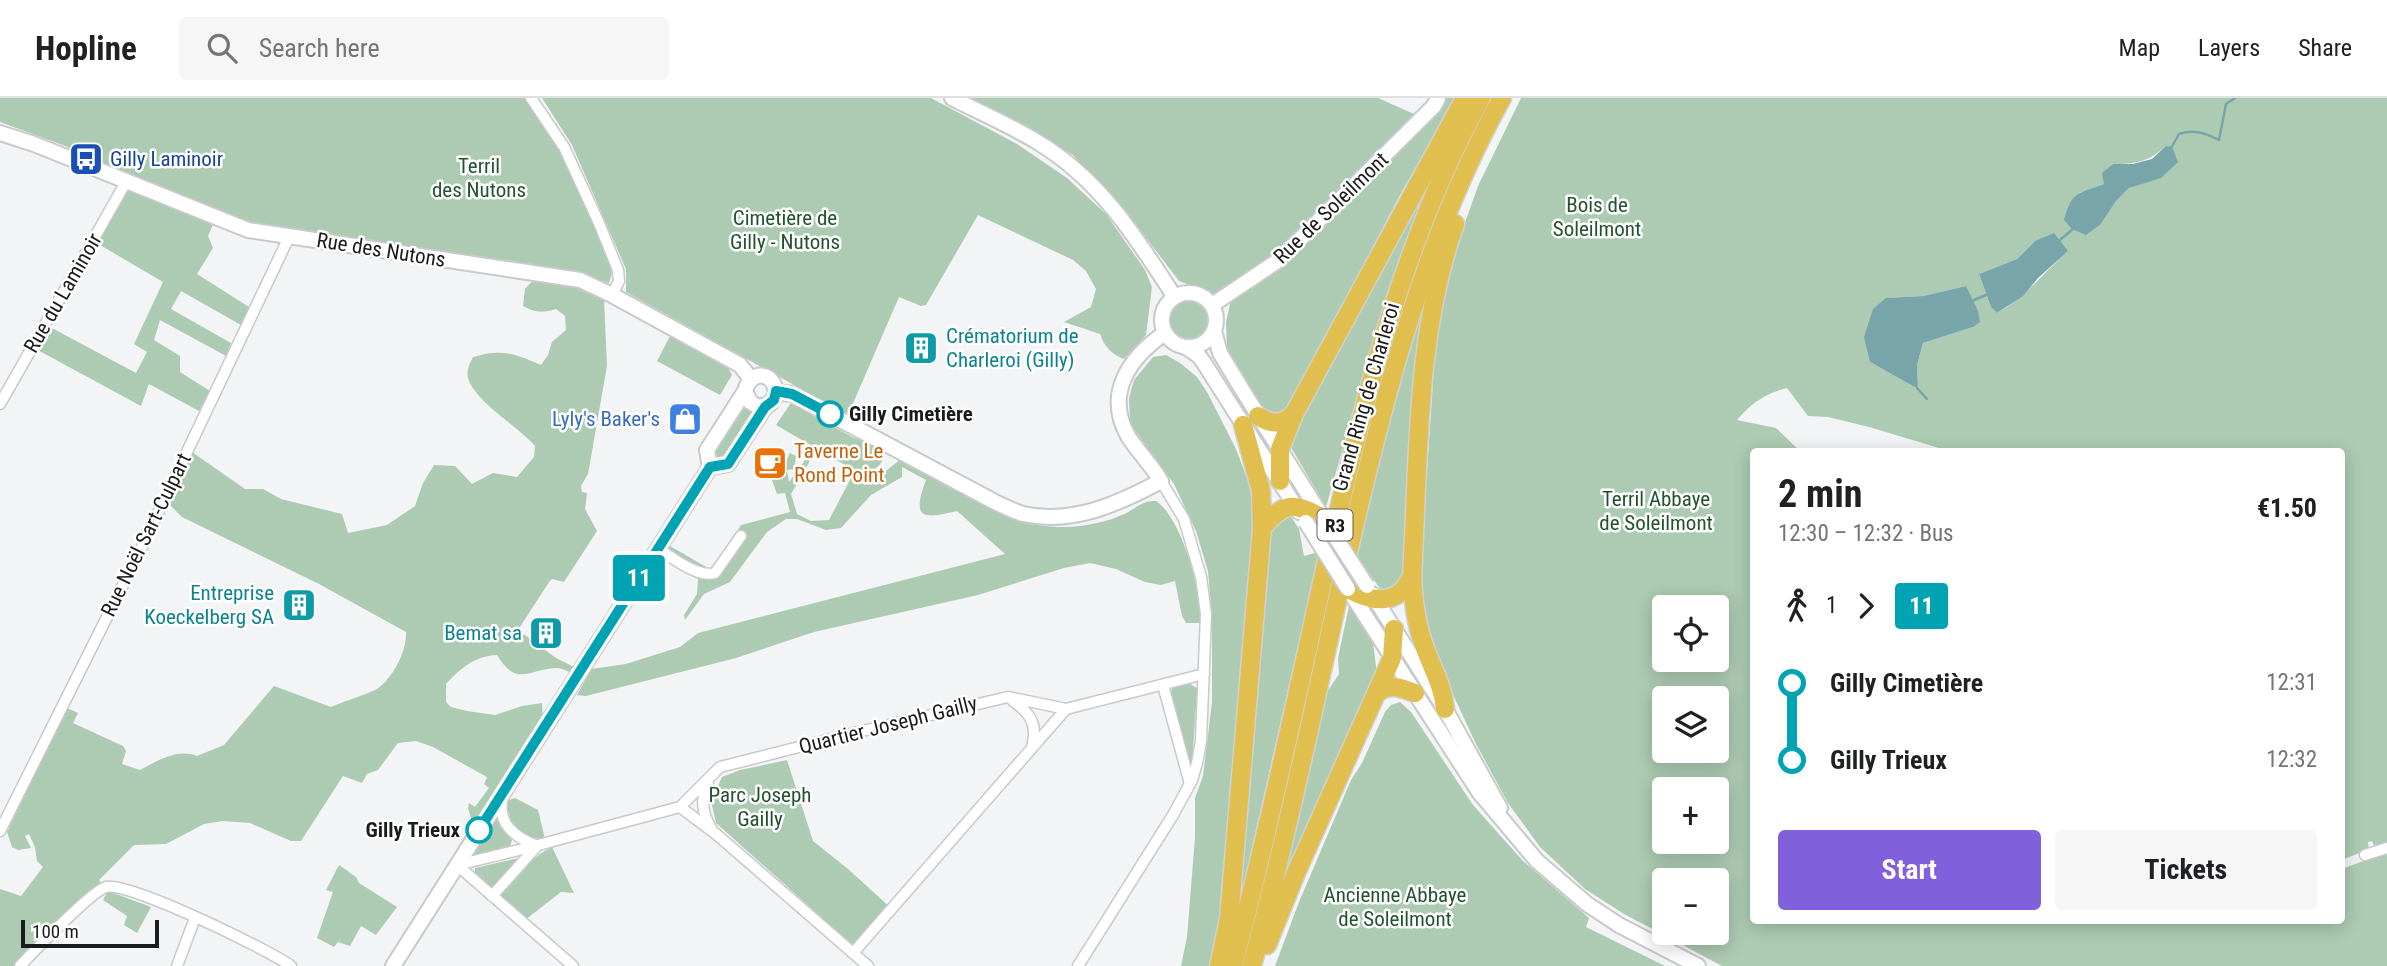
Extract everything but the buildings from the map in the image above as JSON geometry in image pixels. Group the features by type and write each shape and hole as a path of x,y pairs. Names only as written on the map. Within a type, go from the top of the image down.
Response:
{"highway":[{"path":"1280,481 1280,449 1294,414 1465,98"},
{"name":"Grand Ring de Charleroi","path":"1233,966 1267,832 1342,498 1376,361 1419,235 1481,98"},
{"name":"Grand Ring de Charleroi","path":"1254,966 1377,431 1438,240 1464,176 1502,98"},
{"path":"1445,709 1444,692 1421,637 1414,607 1412,576 1424,375 1430,320 1442,269 1464,201 1464,176"},
{"path":"1219,966 1229,919 1262,528 1261,491 1250,420 1277,423 1287,421 1294,414"},
{"path":"1262,528 1273,515 1284,508 1309,511"},
{"path":"1363,596 1391,598 1405,591 1412,576"},
{"path":"1254,966 1265,952 1296,873 1378,692 1392,658 1394,629"},
{"path":"1378,692 1386,686 1397,686 1415,693"}],"street":[{"path":"531,98 564,147 599,223 618,270 618,281 612,295"},
{"path":"952,98 1039,142 1076,169 1099,190 1125,221 1174,296"},
{"name":"Rue de Soleilmont","path":"1212,304 1279,260 1434,106 1438,98"},
{"name":"Rue des Nutons","path":"0,133 34,144 248,230 579,280 612,295 740,365 748,385"},
{"name":"Rue du Laminoir","path":"0,404 126,181"},
{"name":"Rue Noël Sart-Culpart","path":"0,831 139,553 289,237"},
{"path":"1186,347 1197,346 1207,340 1214,331 1217,318 1212,304 1195,292 1184,292 1167,302 1161,317 1165,333 1170,340 1199,356 1250,420 1280,449 1309,511 1363,596 1392,658 1479,792 1560,883 1619,925 1698,966"},
{"path":"1214,331 1220,353 1280,481 1309,511"},
{"path":"1079,966 1190,784 1201,741 1206,614 1200,577 1184,519 1152,465 1128,436 1120,414 1123,379 1132,362 1146,346 1165,333"},
{"path":"393,966 710,467 707,450 748,385 756,376 768,377 774,383 774,400 765,407 728,464 710,467"},
{"path":"748,385 750,402 765,407"},
{"path":"776,391 792,394 1022,514 1055,518 1086,514 1131,497 1160,481"},
{"path":"659,549 700,573 710,575 715,573 741,537"},
{"path":"1363,596 1394,629 1445,709 1516,836"},
{"name":"Quartier Joseph Gailly","path":"457,865 680,807 720,767 1005,697 1066,709 1204,674"},
{"path":"1163,685 1190,784"},
{"path":"1005,697 1026,710 1031,717 1035,731 1032,747"},
{"path":"853,953 1066,709"},
{"path":"713,774 705,787 703,810 716,834"},
{"path":"492,896 537,846 517,837 505,823 502,802 505,789"},
{"path":"680,807 716,834 868,966"},
{"path":"2365,855 2387,848"},
{"path":"457,865 573,966"},
{"path":"20,966 105,887 117,887 156,901 280,958 291,966"},
{"path":"177,966 195,918"}],"green space":[{"name":"Terril des Nutons","path":"0,98 527,98 561,150 600,236 612,273 609,283 558,270 293,232 242,222 75,155 68,147 0,122"},
{"name":"Cimetière de Gilly - Nutons","path":"542,98 931,98 1017,144 1067,178 1106,214 1145,270 1152,287 1146,335 1124,359 1109,350 1100,334 1064,322 1091,307 1096,289 1086,271 1073,260 978,215 926,305 921,306 899,297 848,415 626,292 626,269 572,145"},
{"path":"972,98 1378,98 1423,118 1274,254 1230,289 1214,294 1179,281 1128,214 1073,155"},
{"path":"1446,98 1455,98 1400,195 1294,398 1284,415 1268,412 1258,402 1227,351 1226,322 1233,291 1441,106"},
{"name":"Bois de Soleilmont","path":"1521,98 2387,98 2387,843 2375,848 2372,841 2368,842 2369,849 2345,859 2345,448 1939,448 1869,427 1828,417 1808,416 1787,388 1759,400 1737,420 1776,428 1797,448 1750,448 1750,924 2345,924 2345,868 2387,852 2387,966 1722,966 1682,945 1729,945 1729,868 1652,868 1652,929 1585,889 1540,847 1508,803 1476,744 1430,645 1421,607 1421,562 1436,337 1456,248 1478,186","holes":["2166,146 2143,183 2129,188 2116,201 2101,224 2079,193 2104,184 2112,164 2142,161","2035,241 2068,251 2025,292 1997,313 1991,307 1979,274 2017,259","1966,286 1973,327 1923,343 1917,365 1918,389 1870,362 1887,298 1923,296"]},
{"path":"1437,172 1405,247 1373,343 1326,507 1289,444 1428,176"},
{"path":"127,189 214,222 208,236 213,248 197,274 249,307 241,325 181,291 171,309 231,343 226,356 160,320 154,340 180,356 180,372 210,391 199,411 149,384 141,406 34,348 50,327 136,373 147,352 134,344 163,282 95,242"},
{"path":"534,279 596,289 604,299 607,366 588,474 581,486 582,492 587,493 585,509 597,531 564,582 552,579 549,582 518,630 556,658 576,668 572,673 556,668 517,674 504,665 497,655 468,664 446,684 446,702 451,707 467,711 495,715 542,703 543,721 477,826 473,825 469,803 475,807 489,788 484,784 487,777 433,747 416,741 398,743 378,770 367,774 362,783 343,776 301,841 291,841 250,823 223,821 204,824 166,844 134,845 99,880 102,884 17,966 0,966 0,889 21,896 43,867 37,861 29,834 25,836 31,848 18,850 12,847 7,832 67,708 78,713 73,723 123,746 126,751 122,764 140,770 167,757 182,754 197,756 224,745 274,686 331,707 377,689 393,671 401,655 406,632 319,584 182,517 169,504 192,452 245,489 263,489 281,499 342,514 348,533 387,525 415,506 423,483 434,465 455,466 472,484 493,473 517,477 534,457 535,446 479,396 472,387 468,373 473,357 492,353 516,355 541,365 552,342 566,330 565,316 556,309 539,312 523,306 525,289"},
{"path":"1431,282 1406,580 1391,593 1381,590 1356,554 1404,364"},
{"path":"1188,301 1202,307 1208,321 1202,335 1188,341 1174,335 1168,321 1174,307"},
{"path":"670,336 728,368 732,375 720,395 657,361"},
{"path":"1166,355 1197,377 1207,392 1236,449 1255,511 1229,803 1223,922 1213,966 1181,966 1187,937 1195,838 1195,798 1203,776 1212,702 1212,619 1208,571 1196,531 1174,484 1130,424 1129,398 1134,380 1153,357"},
{"path":"791,403 854,438 868,441 884,452 882,462 872,470 857,472 776,425"},
{"path":"744,404 756,412 723,459 717,462 713,454 715,447"},
{"path":"790,453 796,456 794,469 787,470 789,482 808,456 812,457 791,494 797,514 811,521 829,520 851,478 872,478 900,460 1008,516 1055,527 1107,521 1146,502 1156,501 1174,523 1182,539 1194,575 1202,623 1186,623 1175,581 1161,585 1145,582 1116,569 1090,563 1064,568 978,595 814,632 736,658 586,696 577,695 591,669 626,664 680,647 698,633 1005,554 957,511 935,515 923,513 920,502 926,480 902,467 902,477 871,495 841,528 826,530 797,519 786,519 767,532 730,582 704,594 685,620 684,615 697,594 698,579 664,559 670,546 713,571 741,525 790,512 785,493 777,494 769,472 784,465"},
{"path":"1290,515 1299,529 1304,556 1315,553 1318,558 1235,922 1267,540 1273,525"},
{"path":"1349,606 1373,642 1377,675 1279,903 1327,692 1339,674 1338,658"},
{"path":"1190,684 1197,688 1197,692 1192,763 1188,765 1171,691 1174,686"},
{"name":"Ancienne Abbaye de Soleilmont","path":"1400,702 1411,712 1473,805 1523,861 1589,918 1586,927 1665,966 1275,966 1351,780 1362,763 1385,712 1391,705"},
{"name":"Parc Joseph Gailly","path":"787,760 813,841 892,909 857,949 716,823 711,801 722,777 740,770"},
{"path":"515,798 538,810 545,839 527,837 514,828 507,806 502,802"},
{"path":"495,812 500,826 512,840 510,847 476,855 471,853"},
{"path":"552,847 574,893 561,892 525,920 498,897 529,863"},
{"path":"519,858 493,890 475,873 475,868"},
{"path":"339,865 356,877 359,883 397,907 376,935 361,926 350,946 338,942 334,947 317,938 333,892 326,890"},
{"path":"108,891 151,907 137,933 124,925 127,916 103,900"}],"water":[{"path":"2166,146 2172,147 2178,162 2161,178 2129,188 2116,201 2101,224 2086,235 2072,229 2064,220 2073,199 2082,192 2104,184 2102,173 2113,164 2133,164 2152,159"},
{"path":"2054,233 2068,251 2038,278 2023,296 1997,313 1991,307 1979,274 2017,259 2035,241"},
{"path":"1966,286 1978,311 1980,322 1973,327 1923,343 1917,365 1918,389 1870,362 1864,337 1873,309 1886,298 1923,296"}],"waterway":[{"path":"2171,148 2179,134 2184,133 2199,132 2219,140 2226,104 2235,98"},
{"path":"2060,240 2074,228"},
{"path":"1972,301 1988,294"},
{"path":"1917,388 1927,399"}],"bus line":[{"name":"11","path":"479,830 710,467 728,464 765,407 774,400 776,391 792,394 830,414"}],"place":[{"name":"Gilly Laminoir","path":"86,159"},
{"name":"Crématorium de Charleroi (Gilly)","path":"921,348"},
{"name":"Gilly Cimetière","path":"830,414"},
{"name":"Lyly's Baker's","path":"685,419"},
{"name":"Taverne Le Rond Point","path":"770,463"},
{"name":"Entreprise Koeckelberg SA","path":"299,605"},
{"name":"Bemat sa","path":"546,633"},
{"name":"Gilly Trieux","path":"479,830"}],"park label":[{"name":"Terril Abbaye de Soleilmont","path":"1656,511"}]}
